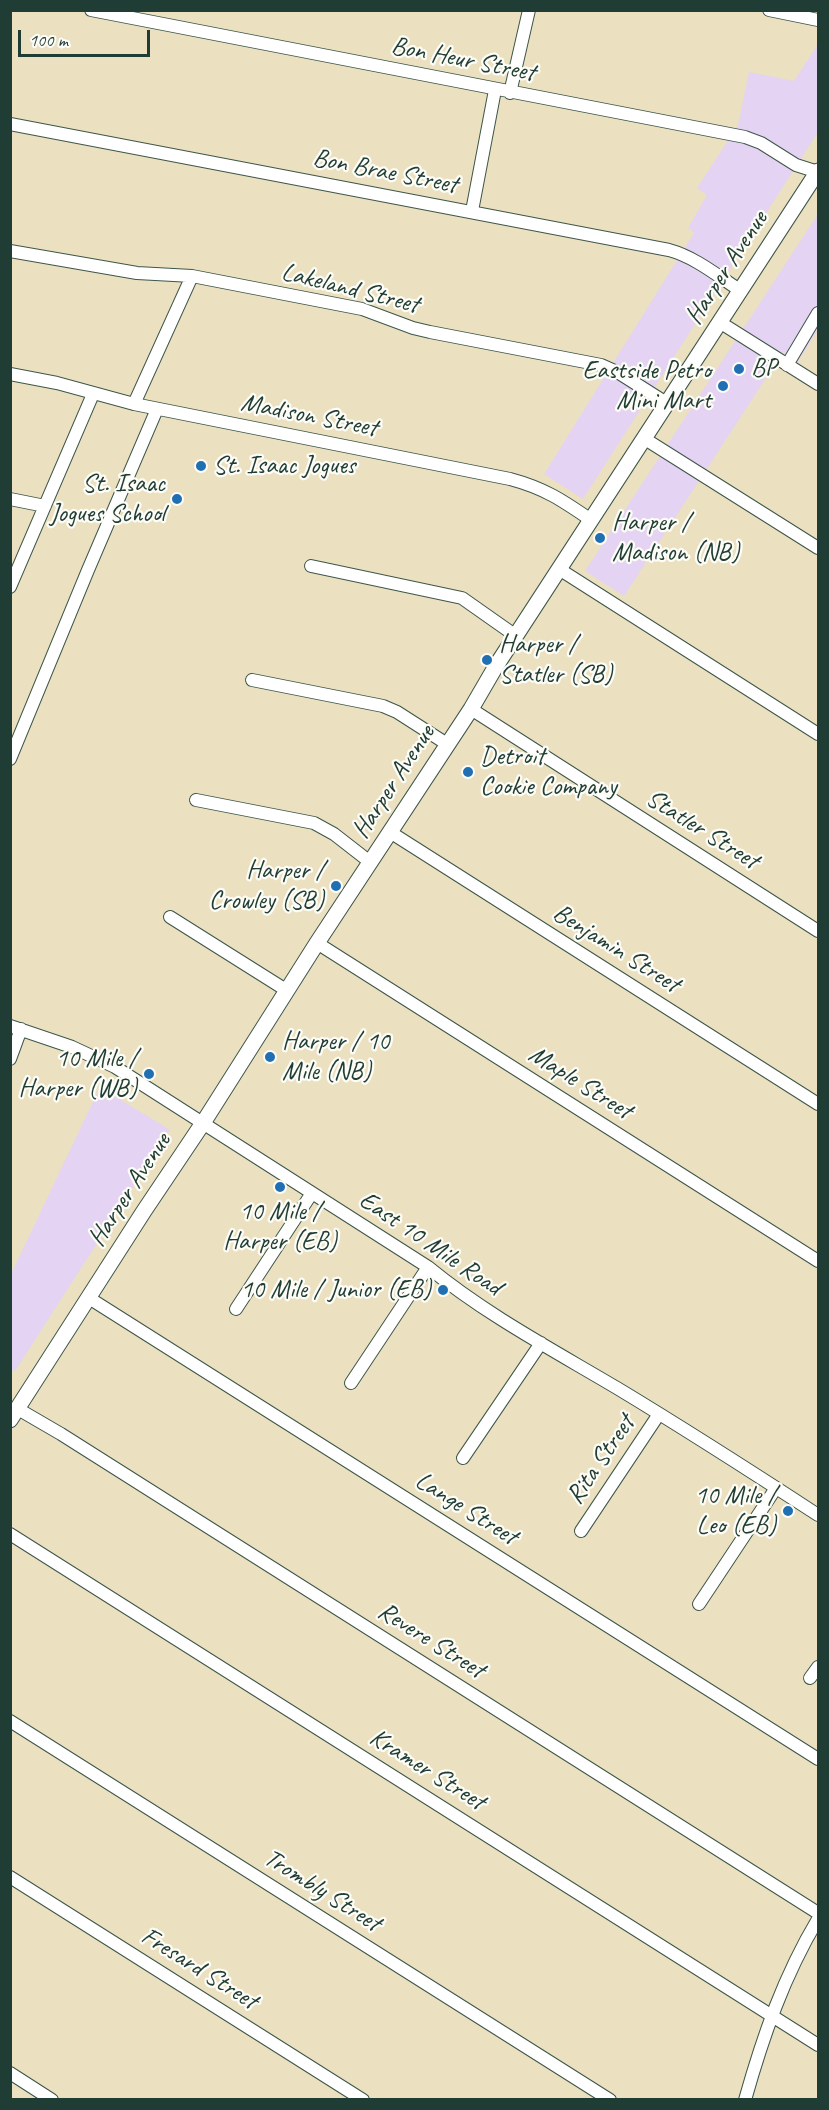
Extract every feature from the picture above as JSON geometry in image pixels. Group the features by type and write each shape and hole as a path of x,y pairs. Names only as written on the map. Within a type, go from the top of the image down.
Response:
{"main road":[{"name":"Harper Avenue","path":"14,1414 203,1124 316,943 471,709 559,569 818,171"}],"street":[{"name":"Bon Heur Street","path":"91,10 746,137 761,143 796,165 818,171"},
{"path":"510,93 529,10"},
{"path":"769,10 819,20"},
{"path":"472,212 495,90"},
{"name":"Bon Brae Street","path":"10,124 679,253 741,291"},
{"name":"Lakeland Street","path":"10,251 137,273 192,276 362,309 430,332 601,365 620,373 668,404"},
{"path":"134,405 192,276"},
{"path":"787,364 819,313"},
{"path":"721,323 819,384"},
{"name":"Madison Street","path":"10,374 57,383 134,405 535,485 591,520"},
{"path":"10,587 93,394"},
{"path":"10,759 157,409"},
{"path":"645,439 819,548"},
{"path":"10,499 45,506"},
{"path":"311,566 462,598 516,636"},
{"path":"559,569 819,734"},
{"path":"252,680 382,706 397,712 447,744"},
{"name":"Statler Street","path":"471,709 819,931"},
{"path":"196,800 314,824 334,834 370,862"},
{"name":"Benjamin Street","path":"390,832 819,1104"},
{"path":"170,917 286,990"},
{"name":"Maple Street","path":"316,943 819,1261"},
{"path":"10,1059 16,1027"},
{"name":"East 10 Mile Road","path":"16,1027 72,1047 115,1067 428,1267 447,1283 541,1343 819,1515"},
{"path":"236,1309 312,1193"},
{"path":"351,1383 428,1267"},
{"name":"Lange Street","path":"89,1298 819,1759"},
{"path":"463,1458 541,1343"},
{"name":"Revere Street","path":"14,1414 61,1434 819,1913"},
{"name":"Rita Street","path":"581,1531 659,1414"},
{"path":"699,1604 776,1488"},
{"name":"Kramer Street","path":"10,1534 819,2045"},
{"path":"810,1678 819,1667"},
{"name":"Trombly Street","path":"10,1721 610,2100"},
{"name":"Fresard Street","path":"10,1877 363,2100"},
{"path":"745,2100 771,2015 794,1962 819,1919"},
{"path":"10,2073 52,2100"}],"shaded area":[{"path":"818,44 818,132 583,499 544,474 694,233 688,228 707,195 697,188 738,125 749,72 794,81"},
{"path":"818,214 818,330 798,362 783,352 624,596 585,571"},
{"path":"100,1087 170,1130 15,1371 10,1368 11,1274"}],"place":[{"name":"BP","path":"739,369"},
{"name":"Eastside Petro Mini Mart","path":"723,386"},
{"name":"St. Isaac Jogues","path":"201,466"},
{"name":"St. Isaac Jogues School","path":"177,499"},
{"name":"Harper / Madison (NB)","path":"600,538"},
{"name":"Harper / Statler (SB)","path":"487,660"},
{"name":"Detroit Cookie Company","path":"468,772"},
{"name":"Harper / Crowley (SB)","path":"336,886"},
{"name":"Harper / 10 Mile (NB)","path":"270,1057"},
{"name":"10 Mile / Harper (WB)","path":"149,1074"},
{"name":"10 Mile / Harper (EB)","path":"280,1187"},
{"name":"10 Mile / Junior (EB)","path":"443,1290"},
{"name":"10 Mile / Leo (EB)","path":"788,1511"}]}
